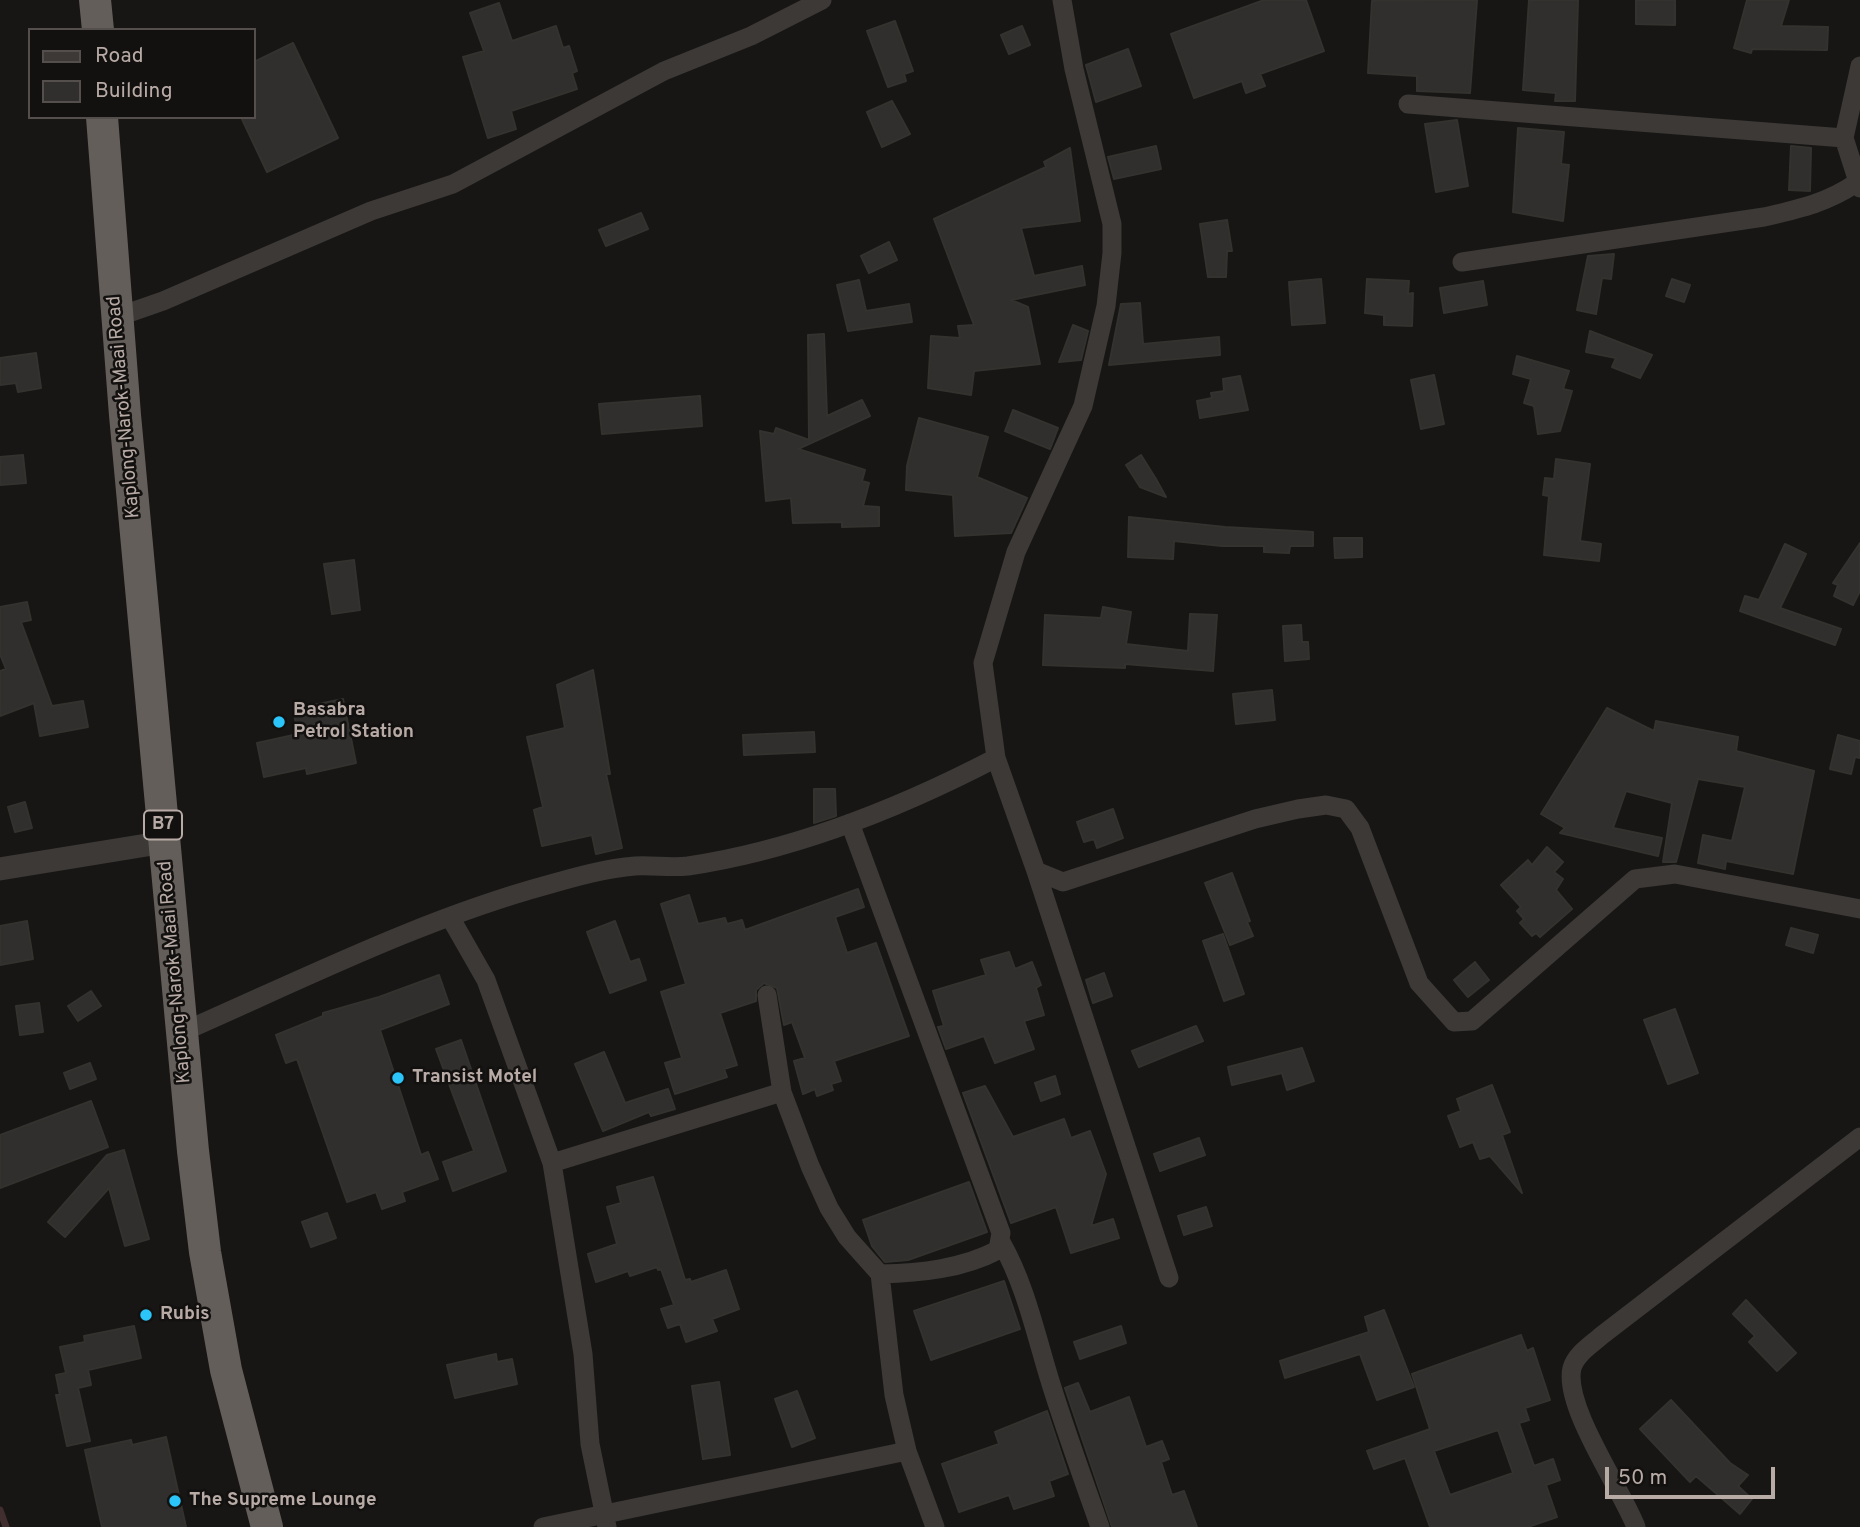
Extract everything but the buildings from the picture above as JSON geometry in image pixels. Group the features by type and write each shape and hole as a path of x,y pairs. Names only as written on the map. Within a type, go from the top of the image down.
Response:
{"highway":[{"path":"95,0 98,28"},
{"name":"Kaplong-Narok-Maai Road","path":"102,119 180,1033 205,1252 226,1370 267,1527"}],"street":[{"path":"117,317 163,301 370,211 453,184 664,71 751,36 822,0"},
{"path":"1062,0 1074,69 1112,224 1112,253 1106,306 1083,406 1016,552 983,663 996,758 1036,871 1169,1278"},
{"path":"1462,262 1490,260 1764,217 1812,206 1836,197 1858,186 1844,138 1860,66"},
{"path":"1408,104 1844,138"},
{"path":"180,1033 450,917 547,885 633,866 685,866 778,847 850,823 954,780 996,758"},
{"path":"1036,871 1063,882 1255,819 1326,805 1346,809 1360,828 1419,983 1454,1021 1472,1021 1635,879 1675,874 1860,909"},
{"path":"850,823 992,1204 1001,1242 1013,1263 1100,1527"},
{"path":"0,869 165,842"},
{"path":"450,917 486,980 552,1163 583,1354 590,1444 605,1520"},
{"path":"767,995 782,1092 829,1208 847,1237 880,1274 894,1395 906,1451 935,1527"},
{"path":"552,1163 782,1092"},
{"path":"1636,1527 1576,1404 1572,1390 1572,1368 1579,1354 1860,1138"},
{"path":"880,1274 917,1273 954,1266 998,1250 1001,1242"},
{"path":"543,1527 605,1520 906,1451"}],"waterway":[{"path":"0,1510 6,1527"}],"place":[{"name":"Basabra Petrol Station","path":"279,722"},
{"name":"Transist Motel","path":"398,1078"},
{"name":"Rubis","path":"146,1315"},
{"name":"The Supreme Lounge","path":"175,1501"}]}
